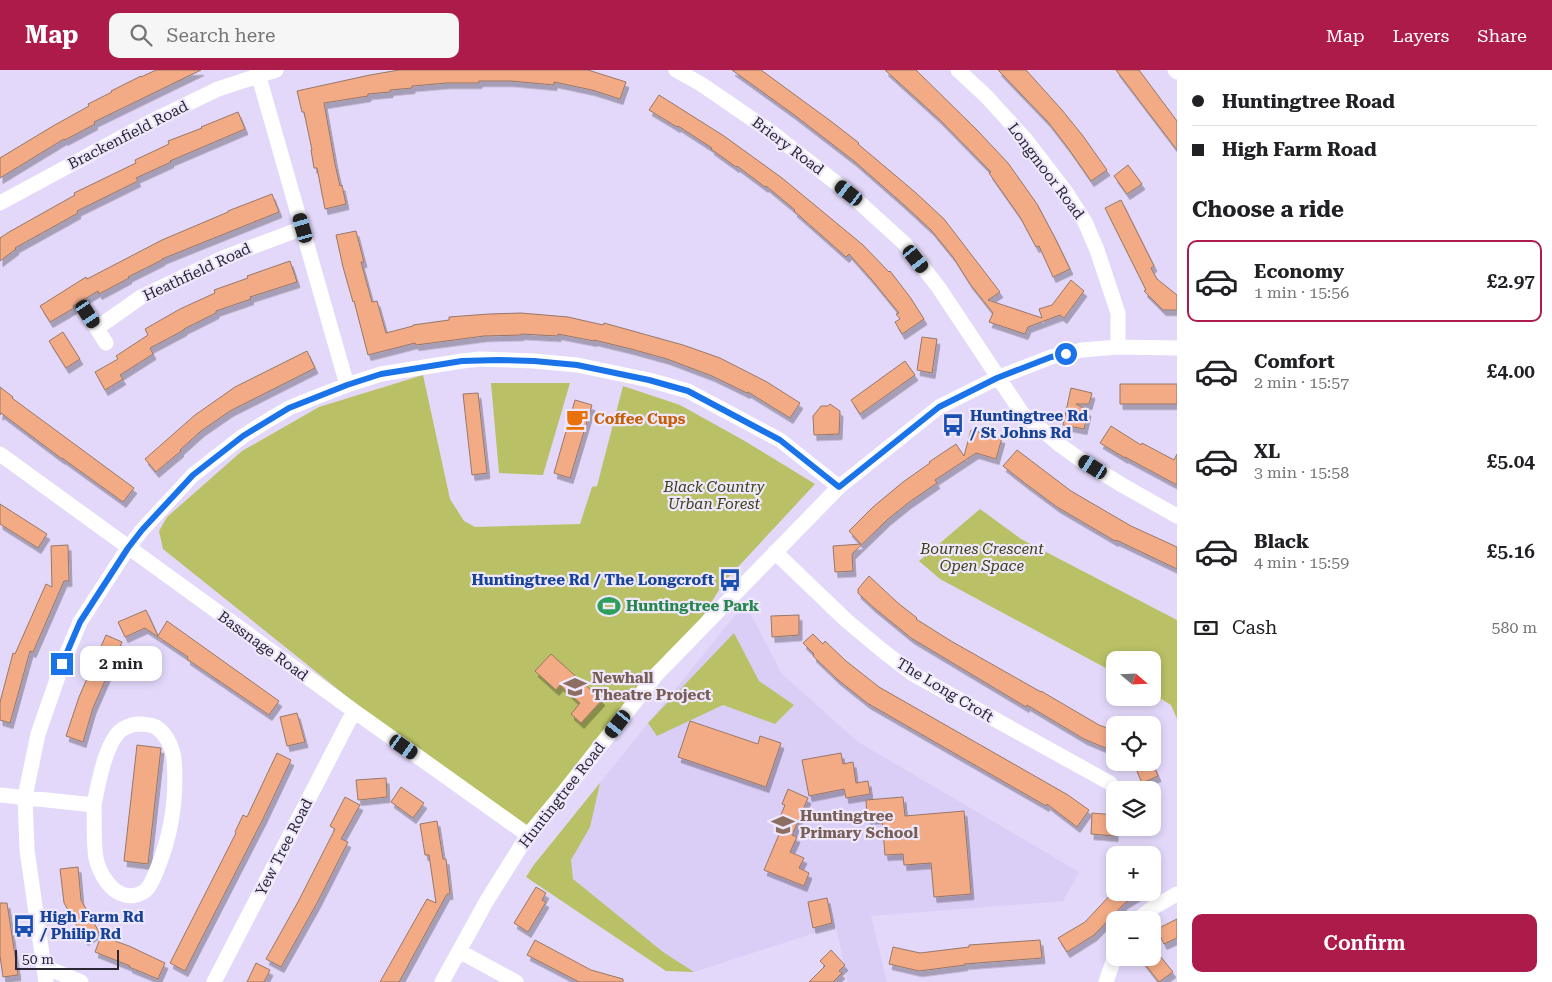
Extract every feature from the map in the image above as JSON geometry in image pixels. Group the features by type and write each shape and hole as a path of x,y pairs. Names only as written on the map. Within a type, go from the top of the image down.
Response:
{"street":[{"path":"276,70 258,73 347,385"},
{"name":"Briery Road","path":"676,70 701,84 771,132 849,193 905,244 939,288 1022,413 1060,445 1122,485 1177,516"},
{"name":"Longmoor Road","path":"958,70 986,96 1026,140 1066,192 1085,222 1098,250 1118,313 1118,347"},
{"name":"Brackenfield Road","path":"0,203 150,122 218,89 258,73"},
{"name":"Heathfield Road","path":"97,328 141,297 225,257 303,228"},
{"path":"88,314 106,343"},
{"name":"Huntingtree Road","path":"442,982 486,902 528,835 656,675 839,487 939,407 997,378 1051,357 1082,350 1118,347 1177,348"},
{"path":"81,982 45,975 27,850 26,798 38,734 62,664 80,622 128,548 142,530 193,475 243,436 289,408 381,374 462,361 534,361 577,365 649,380 688,391 780,440 839,487"},
{"name":"Bassnage Road","path":"0,454 354,712 528,835"},
{"name":"The Long Croft","path":"775,552 847,621 913,674 1106,781"},
{"name":"Yew Tree Road","path":"214,982 354,712"},
{"path":"143,724 151,725 162,731 173,756 175,774 174,804 170,827 154,877 146,890 136,896 124,895 112,888 102,875 96,858 94,805 99,778 107,754 120,731 130,725 143,724"},
{"path":"0,795 94,805"},
{"path":"1149,911 1177,894"},
{"path":"459,951 516,982"},
{"path":"1106,982 1112,966"}],"shaded area":[{"name":"Huntingtree Primary School","path":"745,603 782,674 858,742 1079,872 1063,901 871,916 887,982 848,982 836,926 694,972 670,968 533,866"}],"green space":[{"name":"Black Country Urban Forest","path":"423,375 450,499 464,521 475,527 580,524 592,487 597,486 623,386 680,405 743,440 815,484 724,582 699,622 529,828 360,707 163,549 159,531 167,517 242,451 319,407"},
{"path":"491,383 570,383 543,475 499,473"},
{"name":"Bournes Crescent Open Space","path":"980,509 1021,539 1177,620 1177,719 1171,705 1161,699 1161,651 1106,651 1106,668 940,579 919,561"},
{"path":"734,633 759,681 794,705 775,724 723,705 657,736 648,723"},
{"path":"600,783 590,827 571,860 573,879 663,952 694,972 666,971 526,877"}],"building":[{"path":"156,70 201,70 94,122 95,124 64,139 0,178 0,158 111,91"},
{"path":"399,70 588,70 626,82 620,99 592,90 554,82 554,85 511,81 479,81 479,83 412,86 412,88 390,90 390,92 368,94 368,96 324,103 335,164 346,204 325,209 317,168 314,168 304,112 302,112 297,91"},
{"path":"732,70 761,70 859,143 915,192 944,219 1000,292 988,300 1042,318 1039,309 1052,305 1071,280 1084,291 1064,318 1060,315 1028,327 1025,334 989,322 993,313 931,230 854,161"},
{"path":"885,70 916,70 1008,163 1037,204 1070,269 1053,277 1039,246 1036,247 1020,217 989,173 991,172 939,119"},
{"path":"998,70 1026,70 1062,110 1107,170 1091,181 1048,122"},
{"path":"1116,70 1139,70 1177,121 1177,150"},
{"path":"659,95 724,136 782,178 863,245 890,271 924,319 902,334 895,322 900,319 896,314 899,313 849,254 846,257 766,186 736,167 712,148 649,110"},
{"path":"238,112 245,129 170,161 136,178 138,181 77,211 78,213 15,248 0,261 0,238 9,232 75,195 74,193 136,163 135,160 169,144 168,141"},
{"path":"1128,165 1142,184 1127,194 1114,176"},
{"path":"272,194 279,212 162,259 99,294 98,291 50,322 40,306 86,277 87,279 162,240"},
{"path":"1121,200 1154,266 1151,268 1157,279 1177,295 1177,310 1163,310 1144,291 1146,290 1105,208"},
{"path":"356,231 364,262 361,262 372,302 377,301 386,333 413,325 449,320 449,317 489,314 521,313 568,317 603,325 604,323 683,345 720,358 767,382 800,403 790,418 748,392 667,359 594,340 558,334 558,336 521,334 484,336 416,345 415,343 368,355 336,235"},
{"path":"290,261 297,282 250,297 251,299 216,311 216,313 150,348 153,354 120,375 123,379 105,390 95,372 118,359 116,356 148,335 145,329 180,309 215,293 214,290"},
{"path":"63,332 80,359 66,368 49,341"},
{"path":"922,337 937,339 932,373 917,370"},
{"path":"307,351 315,368 230,411 201,431 156,472 145,459 195,415 235,387"},
{"path":"905,361 915,375 860,414 851,400"},
{"path":"1120,384 1177,384 1177,404 1120,404"},
{"path":"0,387 12,398 134,488 123,502 1,413 0,415"},
{"path":"1071,388 1092,393 1089,404 1076,404 1088,411 1084,429 1063,425"},
{"path":"478,393 487,473 472,475 463,394"},
{"path":"575,400 592,405 570,478 554,473"},
{"path":"830,404 840,411 839,434 814,435 813,416 821,406 828,406"},
{"path":"1111,426 1141,445 1142,443 1174,460 1177,454 1177,485 1100,443"},
{"path":"971,430 1002,438 996,459 976,453 935,480 937,483 887,520 852,554 853,571 835,572 833,546 861,544 849,531 873,507 903,482 956,444 964,456"},
{"path":"1017,450 1071,491 1131,526 1177,547 1177,569 1115,541 1057,507 1026,484 1003,466"},
{"path":"0,504 47,534 38,548 0,524"},
{"path":"68,545 69,581 64,581 33,652 30,651 10,723 0,720 0,702 13,653 15,654 46,584 52,587 51,546"},
{"path":"869,576 916,619 951,641 1106,728 1106,748 1084,739 1027,705 1026,707 911,638 873,607 858,593 858,589"},
{"path":"146,610 158,636 167,621 279,701 269,715 145,628 125,637 118,622"},
{"path":"799,615 799,635 772,637 771,616"},
{"path":"813,634 823,644 825,641 846,661 879,687 1068,795 1089,810 1077,827 1047,804 1046,806 867,703 837,679 813,656 814,654 803,643"},
{"path":"106,635 122,642 93,708 83,742 66,736 79,697"},
{"name":"Newhall Theatre Project","path":"551,654 602,700 581,723 571,714 580,703 560,685 556,690 535,671"},
{"path":"297,713 305,742 287,746 280,717"},
{"path":"690,721 758,744 760,736 781,743 766,787 678,757"},
{"path":"137,745 161,748 148,864 124,861"},
{"path":"277,753 291,760 185,971 170,963 236,833 243,815 247,817"},
{"path":"841,753 843,764 853,762 856,783 868,781 870,794 846,798 844,789 809,796 802,760"},
{"path":"1137,771 1156,771 1158,776 1147,781 1141,781"},
{"path":"386,778 387,797 358,800 356,780"},
{"path":"401,787 424,803 413,818 391,802"},
{"path":"788,789 808,798 792,835 797,837 790,852 804,858 799,868 809,873 804,886 764,870 780,832 775,829 785,805 782,804"},
{"path":"345,797 360,805 341,839 348,842 281,967 266,959 335,829 330,826"},
{"path":"903,797 905,816 964,811 971,894 934,897 931,863 904,865 903,854 885,855 882,818 867,819 866,800"},
{"path":"1092,813 1106,814 1106,835 1091,834"},
{"path":"437,821 443,859 446,859 450,894 447,894 399,982 380,982 427,899 436,903 429,855 425,855 420,824"},
{"path":"78,867 81,900 99,932 85,940 64,903 60,869"},
{"path":"536,887 546,893 542,900 546,902 528,932 514,923"},
{"path":"827,898 832,923 813,928 808,902"},
{"path":"1106,900 1128,901 1117,911 1106,911 1106,923 1094,935 1067,952 1058,938 1085,922"},
{"path":"0,903 7,903 18,975 3,977 0,956"},
{"path":"1177,919 1177,938 1164,944 1161,938 1161,927"},
{"path":"101,936 129,946 165,963 158,979 95,952"},
{"path":"535,940 591,970 623,979 623,982 579,982 527,955"},
{"path":"1040,940 1042,958 964,964 919,971 889,964 893,947 920,953 969,947 969,945"},
{"path":"831,950 845,965 839,971 842,973 833,982 809,982 825,966 820,961"},
{"path":"1161,957 1173,972 1159,982 1146,966 1161,966"},
{"path":"256,963 270,970 264,982 247,982"}],"place":[{"name":"Coffee Cups","path":"577,419"},
{"name":"Huntingtree Rd / St Johns Rd","path":"953,425"},
{"name":"Huntingtree Rd / The Longcroft","path":"730,580"},
{"name":"Huntingtree Park","path":"609,606"},
{"name":"Newhall Theatre Project","path":"575,687"},
{"name":"Huntingtree Primary School","path":"783,825"},
{"name":"High Farm Rd / Philip Rd","path":"24,926"}],"route":[{"path":"62,664 80,622 128,548 142,530 193,475 243,436 289,408 311,398 381,374 462,361 498,360 577,365 649,380 688,391 780,440 839,487 939,407 997,378 1051,357 1066,354"}]}
